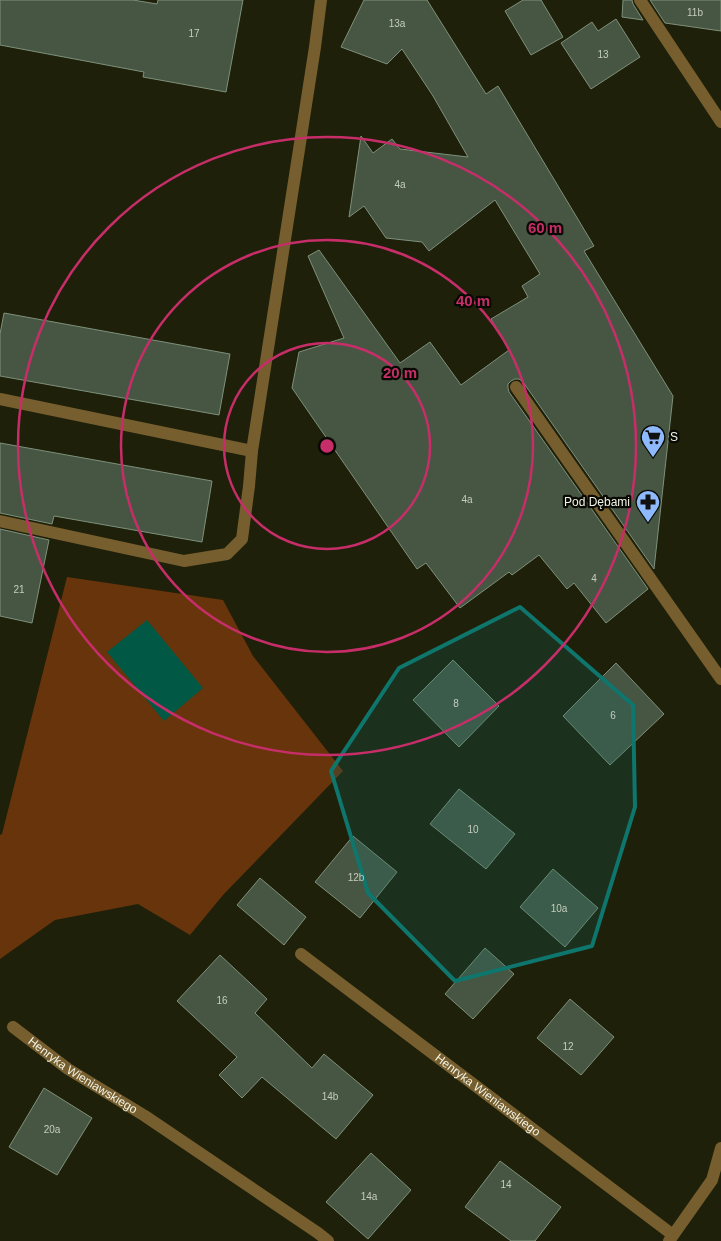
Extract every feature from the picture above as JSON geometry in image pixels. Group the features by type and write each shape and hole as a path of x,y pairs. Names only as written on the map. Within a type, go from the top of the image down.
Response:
{"street":[{"path":"0,521 184,561 227,554 242,539 252,451 321,0"},
{"path":"640,0 721,122"},
{"path":"516,388 721,679"},
{"path":"0,400 252,451"},
{"name":"Henryka Wieniawskiego","path":"302,954 671,1238 716,1184 721,1148"},
{"name":"Henryka Wieniawskiego","path":"13,1027 68,1069 145,1116 328,1241"}],"highlighted area":[{"path":"520,607 633,705 635,807 592,946 455,981 368,893 331,771 399,668"}],"shaded area":[{"path":"67,577 223,600 253,656 343,771 223,895 190,935 138,904 55,920 0,959 0,835 2,834"}],"water":[{"path":"147,620 203,688 164,721 107,652"}],"building":[{"path":"0,0 133,0 157,4 158,0 243,0 226,92 143,77 144,72 0,45"},
{"path":"364,0 427,0 486,94 498,86 594,246 584,251 673,396 654,569 523,382 515,379 508,384 509,392 648,589 606,623 574,583 567,589 539,555 512,575 509,572 460,608 426,563 417,569 292,388 299,352 344,338 308,256 319,250 400,363 430,342 461,385 509,350 491,319 528,297 522,286 540,274 495,200 429,251 422,242 386,238 364,206 349,217 361,136 373,153 392,139 400,149 468,157 433,96 402,49 387,64 341,47"},
{"path":"523,0 541,0 563,37 531,55 505,11"},
{"path":"623,0 632,0 643,20 622,17"},
{"path":"650,0 721,0 721,31 665,23"},
{"path":"616,19 640,57 591,89 561,43 592,22 598,31"},
{"path":"4,313 230,354 219,415 0,376 0,334"},
{"path":"0,443 212,481 202,542 54,516 52,524 0,513"},
{"path":"0,529 49,540 32,623 0,616"},
{"path":"453,660 499,706 459,747 413,700"},
{"path":"616,663 664,714 610,765 563,716"},
{"path":"459,789 515,834 486,869 430,824"},
{"path":"353,836 397,872 360,918 315,882"},
{"path":"553,869 598,908 565,947 520,907"},
{"path":"260,878 306,917 284,945 237,905"},
{"path":"485,948 514,974 473,1019 445,994"},
{"path":"220,955 267,999 255,1013 312,1068 324,1054 373,1095 336,1139 262,1077 242,1098 219,1075 237,1057 177,1001"},
{"path":"570,999 614,1037 581,1075 537,1038"},
{"path":"44,1088 92,1118 57,1175 9,1147"},
{"path":"371,1153 411,1190 368,1239 326,1202"},
{"path":"500,1161 561,1207 535,1241 511,1241 465,1207"}],"place":[{"name":"S","path":"653,458"},
{"name":"Pod Dębami","path":"648,523"}]}
